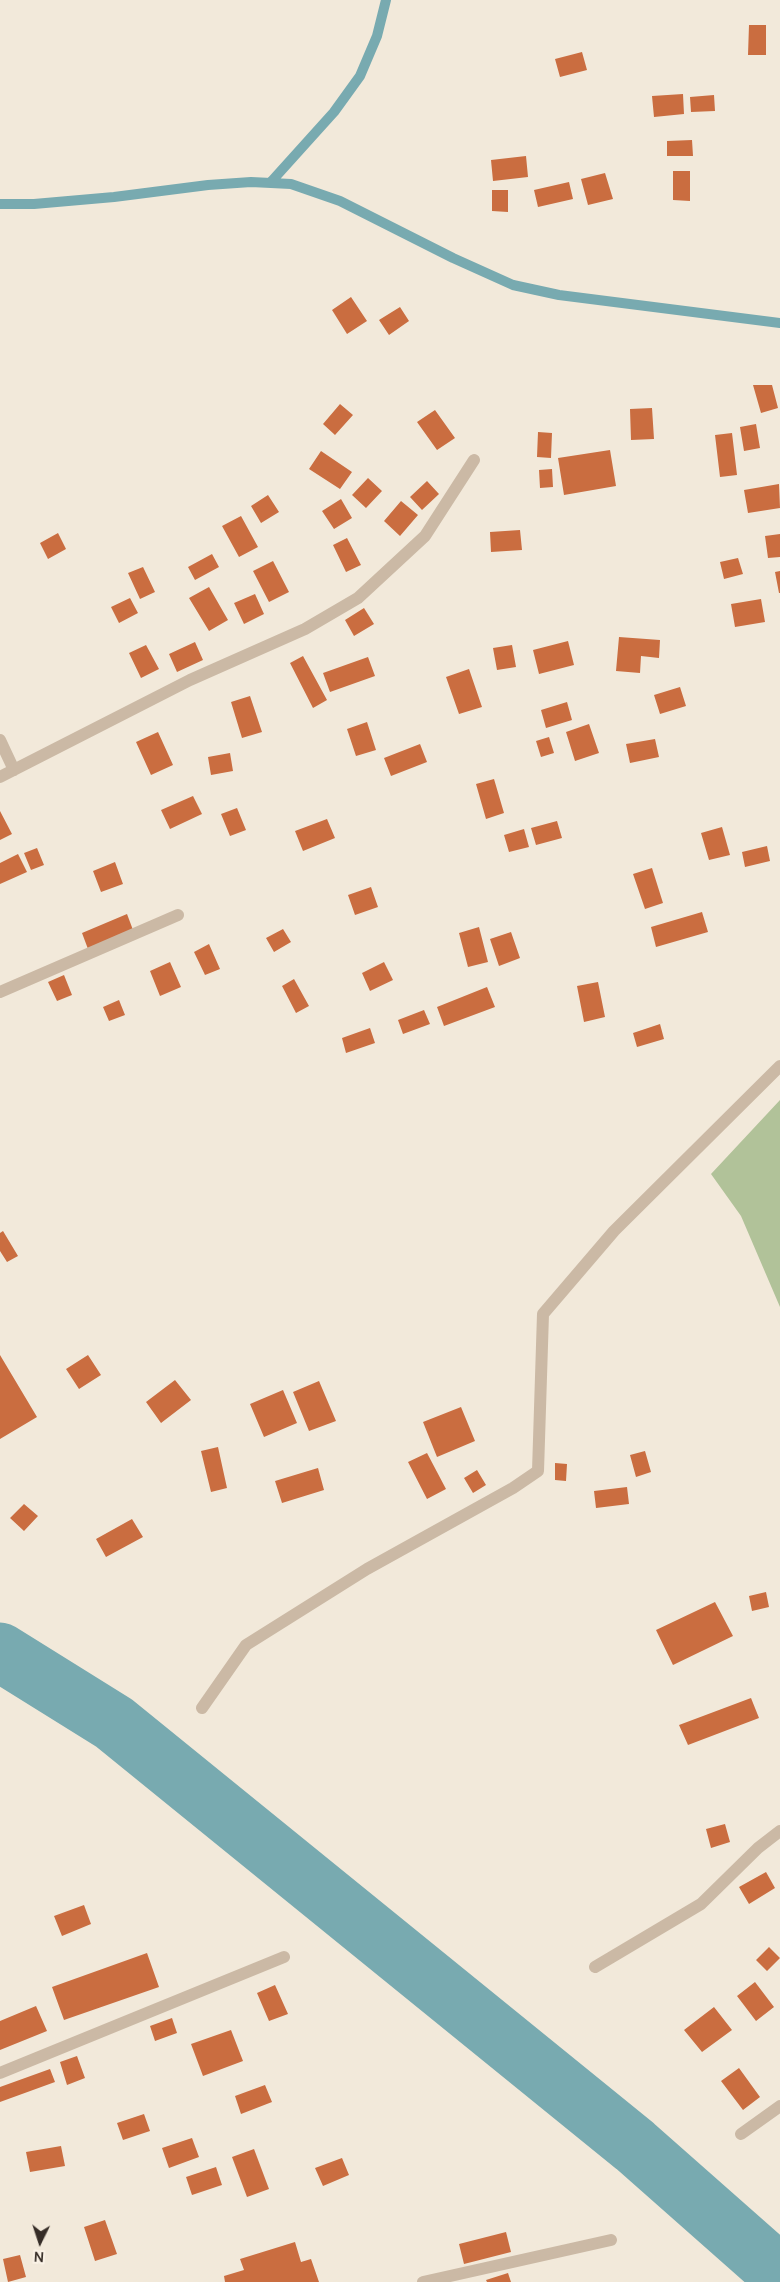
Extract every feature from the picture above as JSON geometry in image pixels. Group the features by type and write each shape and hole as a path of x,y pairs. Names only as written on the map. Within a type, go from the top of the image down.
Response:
{"street":[{"path":"0,777 190,680 304,629 358,598 425,536 474,460"},
{"path":"0,740 14,770"},
{"path":"0,992 178,915"},
{"path":"202,1708 246,1645 367,1569 513,1488 538,1471 544,1314 614,1232 780,1066"},
{"path":"595,1967 701,1904 758,1848 780,1831"},
{"path":"0,2073 284,1958"},
{"path":"742,2134 780,2106"},
{"path":"423,2282 611,2240"}],"green space":[{"path":"780,1100 780,1307 741,1216 711,1174"}],"building":[{"path":"749,25 766,25 766,55 748,55"},
{"path":"582,52 587,70 560,77 555,59"},
{"path":"683,94 684,114 654,117 652,96"},
{"path":"714,95 715,111 691,112 690,97"},
{"path":"692,140 693,156 667,156 667,141"},
{"path":"526,156 528,177 493,181 491,160"},
{"path":"673,171 690,171 690,201 673,200"},
{"path":"605,173 613,199 588,205 581,179"},
{"path":"569,182 573,199 538,207 534,190"},
{"path":"492,190 508,190 508,212 492,211"},
{"path":"351,297 367,321 347,334 332,310"},
{"path":"400,307 409,321 389,335 379,320"},
{"path":"753,385 772,385 778,408 761,413"},
{"path":"340,404 353,415 335,435 323,424"},
{"path":"652,408 654,439 631,440 630,409"},
{"path":"435,410 455,438 437,450 417,422"},
{"path":"756,424 760,448 744,451 740,427"},
{"path":"538,432 552,433 551,458 537,457"},
{"path":"732,433 737,475 720,477 715,435"},
{"path":"610,450 616,486 564,495 558,458"},
{"path":"321,451 352,472 340,489 309,469"},
{"path":"552,469 553,487 540,488 539,470"},
{"path":"368,478 382,491 366,508 352,495"},
{"path":"427,481 439,494 422,510 410,497"},
{"path":"779,484 780,508 748,513 744,490"},
{"path":"268,495 279,512 261,523 251,506"},
{"path":"341,499 352,518 334,529 322,511"},
{"path":"401,501 418,515 400,536 384,521"},
{"path":"241,516 258,547 239,557 222,526"},
{"path":"520,530 522,550 491,552 490,532"},
{"path":"58,533 66,549 48,559 40,543"},
{"path":"780,534 780,557 768,558 765,536"},
{"path":"347,538 361,565 346,572 333,545"},
{"path":"212,554 219,567 195,580 188,567"},
{"path":"738,558 743,574 724,579 720,562"},
{"path":"273,561 289,592 269,602 253,571"},
{"path":"143,567 155,592 140,599 128,573"},
{"path":"780,571 780,593 779,593 775,572"},
{"path":"209,587 228,620 209,631 189,598"},
{"path":"255,594 264,614 244,624 234,603"},
{"path":"130,598 138,613 119,623 111,607"},
{"path":"761,599 765,622 735,627 731,604"},
{"path":"364,608 374,624 354,636 345,620"},
{"path":"619,637 660,640 659,658 641,656 640,673 616,671"},
{"path":"568,641 574,665 539,674 533,650"},
{"path":"195,642 203,660 177,672 169,654"},
{"path":"146,645 159,669 141,678 129,653"},
{"path":"512,645 516,667 497,670 493,648"},
{"path":"303,656 327,700 313,708 290,663"},
{"path":"368,657 375,676 330,692 323,673"},
{"path":"469,669 482,707 459,714 446,677"},
{"path":"680,687 686,706 660,714 654,695"},
{"path":"250,696 262,732 242,738 231,702"},
{"path":"567,702 572,720 546,728 541,710"},
{"path":"367,722 376,750 356,756 347,729"},
{"path":"589,724 599,753 575,761 566,732"},
{"path":"158,732 173,765 151,775 136,742"},
{"path":"549,737 554,753 541,757 536,741"},
{"path":"655,739 659,757 630,763 626,744"},
{"path":"420,744 427,762 391,776 384,758"},
{"path":"230,753 233,771 211,775 208,757"},
{"path":"494,779 504,813 486,819 476,784"},
{"path":"193,796 202,814 170,829 161,810"},
{"path":"237,808 246,830 230,836 221,814"},
{"path":"0,811 12,834 0,840"},
{"path":"327,819 335,838 303,851 295,831"},
{"path":"557,821 562,838 536,845 531,828"},
{"path":"722,827 730,855 709,860 701,833"},
{"path":"524,829 529,847 509,852 504,835"},
{"path":"767,846 770,861 745,867 742,852"},
{"path":"37,848 44,865 31,870 24,853"},
{"path":"18,854 27,872 0,884 0,863"},
{"path":"115,862 123,884 101,892 93,871"},
{"path":"652,868 663,903 645,909 633,874"},
{"path":"371,887 378,907 355,915 348,895"},
{"path":"702,912 708,932 656,947 651,927"},
{"path":"127,914 133,930 88,949 82,933"},
{"path":"479,927 488,962 468,967 459,933"},
{"path":"283,929 291,942 274,952 266,938"},
{"path":"511,932 520,958 499,966 490,939"},
{"path":"209,944 220,969 205,975 194,952"},
{"path":"170,962 181,987 160,996 150,971"},
{"path":"384,962 393,980 370,991 362,973"},
{"path":"64,975 72,995 57,1001 48,982"},
{"path":"294,979 309,1006 296,1013 282,986"},
{"path":"598,982 605,1017 584,1022 577,986"},
{"path":"487,987 495,1007 444,1026 437,1007"},
{"path":"119,1000 125,1015 109,1021 103,1007"},
{"path":"424,1010 430,1024 403,1034 398,1020"},
{"path":"660,1024 664,1039 637,1047 633,1033"},
{"path":"370,1028 375,1043 346,1053 342,1038"},
{"path":"3,1231 18,1256 7,1262 0,1251 0,1233"},
{"path":"0,1355 37,1417 0,1439"},
{"path":"88,1355 101,1375 79,1389 66,1369"},
{"path":"175,1380 191,1400 161,1423 146,1402"},
{"path":"319,1381 336,1421 309,1431 293,1392"},
{"path":"283,1390 297,1423 264,1437 250,1404"},
{"path":"461,1407 475,1441 437,1457 423,1422"},
{"path":"218,1447 227,1488 211,1492 201,1451"},
{"path":"645,1451 651,1472 636,1477 630,1455"},
{"path":"427,1453 446,1489 427,1499 408,1462"},
{"path":"555,1463 567,1464 566,1481 555,1480"},
{"path":"318,1468 324,1490 282,1503 275,1481"},
{"path":"477,1470 486,1485 473,1493 464,1478"},
{"path":"627,1487 629,1504 596,1508 594,1491"},
{"path":"24,1504 38,1516 24,1531 10,1518"},
{"path":"132,1519 143,1537 106,1557 96,1539"},
{"path":"766,1592 769,1607 752,1611 749,1596"},
{"path":"715,1602 733,1636 673,1665 656,1630"},
{"path":"751,1698 759,1718 688,1745 679,1725"},
{"path":"725,1824 730,1842 711,1848 706,1829"},
{"path":"766,1872 775,1888 749,1904 739,1887"},
{"path":"84,1905 91,1924 62,1936 54,1916"},
{"path":"769,1947 780,1958 767,1971 756,1960"},
{"path":"147,1953 159,1987 64,2020 52,1987"},
{"path":"755,1982 774,2007 756,2021 737,1996"},
{"path":"275,1985 288,2014 269,2021 257,1993"},
{"path":"36,2006 47,2031 0,2050 0,2021"},
{"path":"714,2007 732,2030 702,2052 684,2030"},
{"path":"172,2018 177,2033 155,2041 150,2026"},
{"path":"231,2030 243,2061 203,2076 191,2044"},
{"path":"77,2056 85,2078 67,2085 60,2062"},
{"path":"739,2068 760,2097 743,2110 721,2081"},
{"path":"50,2069 55,2082 0,2102 0,2087"},
{"path":"265,2085 272,2102 241,2114 235,2096"},
{"path":"144,2114 150,2131 123,2140 117,2123"},
{"path":"192,2138 199,2157 169,2168 162,2148"},
{"path":"61,2146 65,2166 30,2172 26,2152"},
{"path":"254,2149 269,2189 247,2197 232,2157"},
{"path":"342,2158 349,2175 323,2186 315,2168"},
{"path":"216,2167 222,2185 192,2195 186,2177"},
{"path":"105,2220 117,2254 95,2261 84,2227"},
{"path":"506,2232 511,2252 464,2264 459,2244"},
{"path":"295,2242 301,2262 311,2259 319,2282 225,2282 224,2276 244,2270 240,2259"},
{"path":"20,2255 26,2277 8,2282 3,2259"},
{"path":"508,2273 511,2282 487,2282 486,2280"}],"waterway":[{"path":"270,183 334,112 360,76 377,36 386,0"},
{"path":"0,204 34,204 114,197 208,185 251,182 291,184 340,201 453,258 513,285 559,295 780,323"},
{"path":"0,1652 114,1723 635,2146 780,2274"}]}
